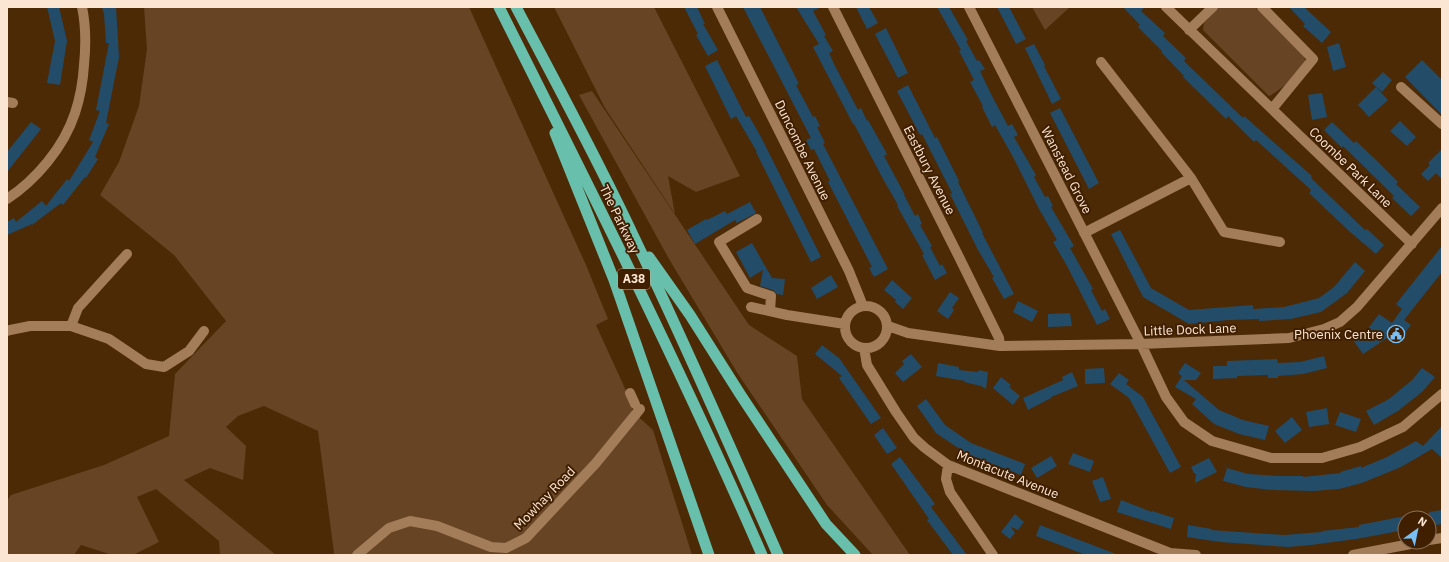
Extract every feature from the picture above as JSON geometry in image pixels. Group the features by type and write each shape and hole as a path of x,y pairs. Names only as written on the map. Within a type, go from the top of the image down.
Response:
{"highway":[{"name":"The Parkway","path":"499,7 654,319 762,555"},
{"name":"The Parkway","path":"516,7 633,234 674,321 778,555"},
{"name":"A38","path":"531,71 614,280 709,555"},
{"name":"A38","path":"633,234 690,315 826,524 855,555"}],"street":[{"path":"7,199 18,191 45,165 66,135 75,114 83,81 86,46 82,7"},
{"name":"Duncombe Avenue","path":"716,7 845,264 863,306"},
{"name":"Eastbury Avenue","path":"833,7 999,338 1000,346"},
{"name":"Wanstead Grove","path":"969,7 1141,344 1166,397 1184,422 1212,441 1271,458 1322,458 1360,447 1403,427 1442,394"},
{"name":"Coombe Park Lane","path":"1166,7 1412,244"},
{"path":"1189,30 1213,7"},
{"path":"1262,7 1313,59 1272,110"},
{"path":"1101,62 1191,178 1224,232 1280,242"},
{"path":"1401,87 1442,124"},
{"path":"1084,233 1191,178"},
{"name":"Little Dock Lane","path":"888,326 908,333 1000,346 1141,344 1289,338 1324,329 1340,322 1357,307 1442,208"},
{"path":"757,219 719,242 747,288 771,296 770,311"},
{"path":"71,326 78,308 127,254"},
{"path":"863,306 873,307 881,312 886,319 888,326 886,336 880,344 872,348 864,348 856,346 848,339 845,324 849,315 855,309 863,306"},
{"path":"751,307 845,324"},
{"path":"7,332 30,326 71,326 109,339 146,364 164,368 189,351 204,331"},
{"name":"Montacute Avenue","path":"864,348 867,365 914,438 948,465 1170,554 1196,555"},
{"name":"Mowhay Road","path":"357,555 389,528 410,521 437,526 491,547 506,548 526,538 596,463 638,406 630,393"},
{"path":"948,465 946,479 950,492 993,555"},
{"path":"1353,555 1397,547"}],"shaded area":[{"path":"144,7 469,7 586,265 608,319 596,325 633,406 632,411 653,430 692,555 332,555 334,553 318,431 264,406 238,416 226,427 246,446 243,480 210,468 184,480 276,555 220,555 219,541 156,489 137,497 159,542 133,555 112,555 81,545 74,555 7,555 7,501 11,495 104,465 169,436 175,374 226,321 174,255 100,195 119,162 139,106 147,49"},
{"path":"554,7 654,7 740,176 696,192 668,176 675,214 605,108"},
{"path":"1032,7 1070,7 1045,30"},
{"path":"1219,7 1255,7 1301,51 1305,60 1301,69 1285,85 1269,96 1203,30 1204,23"},
{"path":"592,91 749,325 797,356 802,399 910,555 873,555 827,505 738,374 669,259 579,95"}],"building":[{"path":"47,7 59,7 67,41 60,85 47,83 55,41"},
{"path":"102,7 116,7 119,57 106,123 109,124 95,157 98,159 86,178 85,177 63,205 61,203 32,225 7,235 7,222 14,218 16,222 42,201 46,206 67,179 69,181 93,142 89,140 100,111 96,110 109,43 106,43 104,14"},
{"path":"684,7 697,7 705,24 703,24 718,50 708,56 696,35 698,34"},
{"path":"743,7 760,7 799,84 796,85 813,117 815,116 820,126 817,127 825,143 823,144 888,269 874,277 869,268 872,267 828,182 830,181 814,149 811,150 806,140 811,138"},
{"path":"796,7 821,7 813,11 826,35 824,36 833,51 829,53 834,64 858,110 861,108 887,154 884,156 915,216 918,214 922,224 920,225 932,246 930,247 940,266 942,264 947,273 935,280 922,255 924,254 813,47 819,44"},
{"path":"856,7 869,7 878,23 867,29"},
{"path":"937,7 949,7 968,40 966,41 977,61 979,60 985,69 980,71 992,96 1008,126 1012,124 1018,135 1014,137 1036,175 1034,177 1045,197 1048,196 1053,206 1051,207 1074,246 1070,248 1093,289 1091,290 1102,311 1105,309 1110,319 1097,325 1053,242 1057,240 1039,209 1013,157 995,125 992,127 970,82 974,80 959,51 961,50"},
{"path":"997,7 1009,7 1026,39 1016,44"},
{"path":"1123,7 1145,7 1141,11 1165,33 1163,36 1186,58 1184,61 1243,118 1244,116 1312,176 1311,178 1365,230 1367,229 1384,245 1376,254 1309,193 1311,190 1256,140 1254,142 1228,116 1226,119 1183,77 1184,76 1161,52 1162,51 1138,27 1140,25"},
{"path":"1289,7 1304,7 1331,32 1322,43 1303,26 1305,24"},
{"path":"886,28 908,73 898,78 875,34"},
{"path":"1339,43 1346,67 1333,71 1327,47"},
{"path":"1034,44 1061,99 1052,104 1025,48"},
{"path":"717,60 746,117 749,116 761,137 821,257 811,262 757,152 736,116 731,119 705,66"},
{"path":"1422,60 1442,80 1442,115 1405,77"},
{"path":"1383,72 1392,80 1382,92 1372,83"},
{"path":"908,85 935,138 937,137 959,181 958,182 982,233 1014,294 1004,299 950,194 952,193 922,134 920,135 897,91"},
{"path":"1376,87 1388,100 1369,117 1358,105"},
{"path":"1322,93 1327,117 1312,120 1308,95"},
{"path":"1060,108 1099,183 1089,189 1050,113"},
{"path":"1400,121 1416,137 1407,146 1390,131"},
{"path":"31,122 41,129 7,172 7,152"},
{"path":"1332,122 1354,143 1356,141 1375,159 1398,182 1396,184 1420,207 1411,216 1392,198 1394,196 1343,146 1342,148 1324,130"},
{"path":"1442,149 1442,179 1436,173 1428,181 1421,174 1430,165 1428,163"},
{"path":"750,202 756,213 737,223 735,220 695,244 687,230 706,219 707,220 725,211 727,214"},
{"path":"1120,230 1151,288 1189,310 1253,305 1253,309 1284,307 1319,298 1334,287 1355,262 1365,271 1347,293 1321,312 1291,319 1259,321 1259,319 1229,320 1189,324 1143,297 1111,234"},
{"path":"752,243 772,278 785,279 783,295 777,294 773,290 760,286 763,270 750,278 736,252"},
{"path":"1442,246 1442,272 1404,320 1411,325 1398,342 1390,336 1363,354 1353,340 1367,330 1379,314 1392,323 1402,309 1396,304"},
{"path":"831,275 838,287 817,299 811,288"},
{"path":"892,280 912,298 903,309 895,302 896,300 884,290"},
{"path":"950,292 959,298 952,308 954,310 948,319 937,311"},
{"path":"1018,301 1038,311 1032,322 1013,312"},
{"path":"1070,313 1072,326 1048,327 1048,314"},
{"path":"822,345 839,358 881,418 871,424 839,378 842,376 815,354"},
{"path":"911,354 922,367 903,382 895,373 904,364 902,361"},
{"path":"1324,356 1327,368 1303,374 1278,376 1278,378 1268,378 1268,375 1237,376 1237,378 1213,379 1213,366 1227,366 1227,361 1277,359 1278,363 1300,362"},
{"path":"938,363 959,367 959,370 978,372 979,370 988,372 986,389 981,386 964,382 965,381 936,376"},
{"path":"1185,363 1201,373 1196,380 1184,380 1219,410 1243,420 1269,426 1265,440 1239,434 1214,424 1192,404 1196,399 1175,387 1182,376 1178,373"},
{"path":"1104,368 1105,383 1085,384 1085,369"},
{"path":"1422,368 1435,377 1422,392 1398,411 1374,425 1366,411 1389,399 1412,380"},
{"path":"1072,372 1078,386 1051,397 1028,410 1023,398 1063,380 1062,377"},
{"path":"1119,373 1129,380 1126,384 1143,397 1181,467 1170,473 1129,398 1110,384"},
{"path":"1001,377 1011,385 1009,387 1020,396 1013,405 993,388"},
{"path":"926,399 945,425 971,443 1025,464 1021,475 967,454 936,433 917,406"},
{"path":"1327,408 1329,424 1309,427 1306,412"},
{"path":"1340,412 1361,419 1356,432 1335,425"},
{"path":"1292,417 1302,430 1285,443 1275,431"},
{"path":"1442,426 1442,458 1432,449 1401,467 1362,483 1339,489 1314,491 1273,490 1246,487 1223,481 1227,468 1248,474 1303,477 1341,473 1340,472 1361,466 1361,468 1387,457 1416,441 1423,446"},
{"path":"883,428 897,448 887,454 874,435"},
{"path":"1073,453 1094,461 1090,472 1068,464"},
{"path":"1051,456 1057,466 1037,478 1031,468"},
{"path":"900,457 935,504 931,507 967,555 953,555 927,520 929,519 891,464"},
{"path":"1209,458 1217,472 1195,483 1196,474 1191,467"},
{"path":"1103,477 1111,499 1100,502 1092,481"},
{"path":"1121,500 1152,512 1174,518 1171,529 1117,512"},
{"path":"1442,510 1442,524 1437,525 1437,511"},
{"path":"1015,514 1024,522 1018,530 1011,527 1015,533 1010,539 1001,532"},
{"path":"1397,518 1397,531 1311,545 1288,547 1220,542 1187,537 1188,525 1212,529 1211,530 1284,535 1322,532 1359,527 1359,525"},
{"path":"1040,525 1116,555 1086,555 1036,536"}],"place":[{"name":"Phoenix Centre","path":"1396,334"}]}
